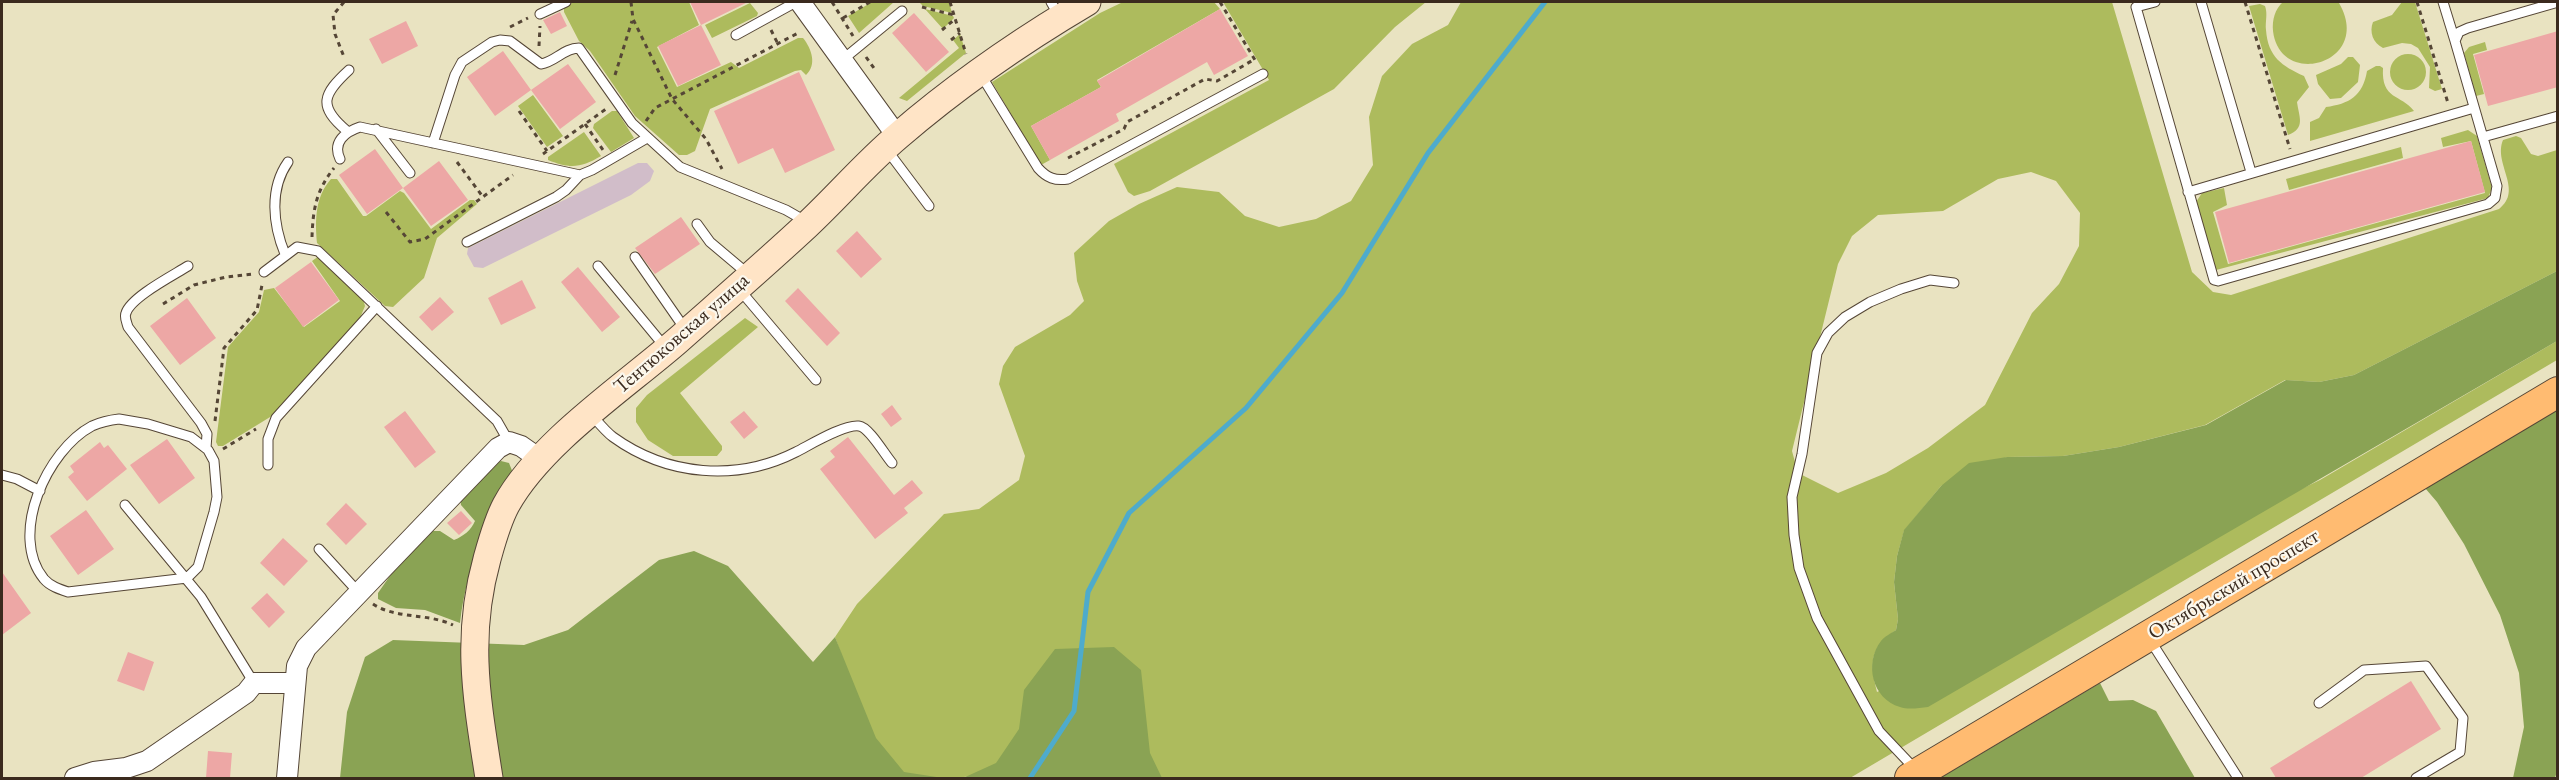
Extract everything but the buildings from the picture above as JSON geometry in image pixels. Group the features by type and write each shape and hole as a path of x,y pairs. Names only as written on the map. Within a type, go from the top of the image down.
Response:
{"main road":[{"name":"Октябрьский проспект","path":"1915,776 2558,392"}],"street":[{"path":"798,2 841,61 891,142"},
{"name":"Тентюковская улица","path":"489,778 474,676 475,613 493,535 506,505 522,481 590,414 687,332 808,224 969,67 1055,10 1087,2"},
{"path":"287,778 297,666 306,648 498,448 509,442 521,446 541,460"},
{"path":"75,778 94,772 126,768 147,761 246,693 254,683 295,683"}],"lane":[{"path":"540,14 566,2"},
{"path":"736,34 798,2"},
{"path":"2155,2 2136,8 2214,280 2227,281 2488,204 2495,198 2498,186 2443,2"},
{"path":"2201,2 2251,172"},
{"path":"2455,41 2459,32 2468,28 2558,3"},
{"path":"841,61 902,11"},
{"path":"433,143 455,75 462,62 492,42 510,41 541,64 549,63 570,48 579,48 617,102 644,134 680,167 786,210 808,224"},
{"path":"969,67 1038,168 1047,177 1058,180 1068,179 1263,74"},
{"path":"347,131 332,119 326,100 330,88 349,70"},
{"path":"2188,192 2474,108"},
{"path":"2483,137 2558,116"},
{"path":"340,159 336,152 339,142 347,131 360,127 580,175"},
{"path":"376,129 410,173"},
{"path":"467,242 556,197 580,175 610,159 644,134"},
{"path":"891,142 929,206"},
{"path":"285,254 278,237 275,200 278,180 288,162"},
{"path":"697,224 816,380"},
{"path":"264,272 297,247 318,250 497,421 509,442"},
{"path":"635,258 687,332"},
{"path":"188,266 135,300 126,312 126,318 129,327 207,434 208,452 216,474 215,504 198,567 187,578 68,592 52,586 44,579 32,557 30,536 33,511 52,464 90,427 119,419 148,424 191,437 208,452"},
{"path":"598,266 667,349"},
{"path":"1915,776 1879,731 1817,618 1799,568 1792,497 1802,454 1817,353 1828,333 1845,317 1870,302 1901,289 1930,280 1954,283"},
{"path":"268,465 268,439 276,418 377,306"},
{"path":"590,414 612,436 651,460 685,469 746,470 777,462 844,429 858,425 866,428 892,463"},
{"path":"2,475 17,479 40,491"},
{"path":"125,505 201,597 254,683"},
{"path":"319,549 360,594"},
{"path":"2148,636 2238,778"},
{"path":"2319,703 2364,670 2426,666 2463,718 2461,741 2460,752 2416,778"}],"path":[{"path":"344,2 333,15 335,34 349,70"},
{"path":"631,2 633,19 672,99 706,139 733,189"},
{"path":"832,2 876,73"},
{"path":"644,134 655,108 842,18 870,2"},
{"path":"950,2 969,67"},
{"path":"1220,2 1263,74"},
{"path":"2245,2 2289,149 2301,146"},
{"path":"2417,2 2449,103 2437,106"},
{"path":"922,7 955,17"},
{"path":"492,42 511,26 540,14 539,45"},
{"path":"942,30 955,17"},
{"path":"610,91 633,19"},
{"path":"951,40 960,33"},
{"path":"1068,158 1124,129 1127,122 1205,79 1216,81 1255,59"},
{"path":"386,212 410,242 425,240 617,102"},
{"path":"519,111 547,151"},
{"path":"585,124 610,159"},
{"path":"446,146 483,197"},
{"path":"311,249 313,213 321,185 340,159"},
{"path":"163,304 194,285 226,277 264,272 257,310 224,348 208,452"},
{"path":"208,452 276,418"},
{"path":"360,594 376,607 452,624 473,643"}],"shaded area":[{"path":"638,163 647,163 654,171 650,181 631,195 483,268 474,267 467,254 468,248"}],"green space":[{"path":"574,2 689,2 699,25 657,47 677,87 731,62 739,68 798,38 803,38 809,47 812,57 811,67 806,75 801,70 795,71 710,109 695,151 687,155 679,155 635,116 590,51 579,41 564,12 564,7"},
{"path":"872,2 894,2 859,33 848,16"},
{"path":"919,2 949,2 952,13 923,6"},
{"path":"1123,2 1214,2 1220,9 1097,80 1101,87 1031,126 1050,160 1041,165 992,82 1100,13"},
{"path":"1223,2 1426,2 1395,27 1334,89 1150,191 1134,196 1128,192 1114,164 1269,80"},
{"path":"1461,2 2112,2 2192,272 2213,292 2231,295 2499,209 2506,202 2509,194 2501,149 2503,140 2516,136 2521,138 2531,154 2538,156 2557,150 2557,271 2354,375 2319,382 2285,380 2205,425 2119,447 2063,456 2007,457 1941,486 1904,531 1897,556 1894,582 1898,619 1896,630 1881,643 1874,657 1873,672 1877,692 2320,480 2557,341 2557,360 1850,778 1157,778 1024,731 1000,767 991,771 953,778 902,776 872,740 835,637 857,604 944,514 979,509 1019,480 1025,456 999,384 1003,366 1015,347 1070,315 1084,301 1077,281 1074,253 1109,221 1177,187 1219,192 1245,216 1279,227 1316,219 1351,201 1373,165 1369,117 1382,76 1412,44 1448,25","holes":["2031,172 2056,181 2080,213 2079,246 2059,284 2032,313 1985,405 1928,448 1886,473 1838,493 1798,473 1792,451 1838,264 1852,236 1878,215 1943,211 1998,179"]},
{"path":"2283,2 2339,3 2346,24 2344,41 2335,54 2322,62 2306,64 2291,60 2279,49 2273,23 2276,11"},
{"path":"2402,2 2415,2 2442,89 2435,91 2429,88 2430,67 2418,48 2402,43 2383,48 2373,37 2371,30 2373,22 2392,15"},
{"path":"750,3 758,13 757,16 712,38 705,25"},
{"path":"2260,4 2266,9 2267,39 2273,54 2283,64 2304,76 2309,87 2297,102 2299,125 2294,132 2288,135 2249,6"},
{"path":"925,9 953,16 954,18 943,29"},
{"path":"960,34 966,53 907,101 899,98 959,48 953,40"},
{"path":"2485,42 2487,50 2473,54 2484,94 2476,96 2464,53 2469,47"},
{"path":"2408,54 2421,59 2426,72 2421,85 2408,90 2395,85 2390,72 2395,59"},
{"path":"2348,57 2353,57 2360,65 2358,82 2341,98 2330,99 2318,84 2316,75 2341,64"},
{"path":"2376,66 2383,68 2385,86 2389,91 2414,111 2310,141 2310,122 2319,118 2326,107 2342,104 2354,97 2362,87 2367,71"},
{"path":"533,95 563,136 547,147 518,106"},
{"path":"612,111 617,111 634,138 611,152 593,128 594,124"},
{"path":"2468,130 2477,136 2492,188 2488,198 2216,270 2196,202 2202,193 2224,188 2227,205 2213,212 2228,264 2485,193 2471,141 2443,147 2441,138"},
{"path":"584,132 601,156 575,166 548,160 548,157"},
{"path":"2401,147 2403,158 2289,190 2286,179"},
{"path":"331,179 337,179 363,216 400,191 404,193 431,229 470,200 474,200 477,204 437,238 424,278 393,307 385,306 317,243 317,209 322,193"},
{"path":"319,256 363,299 365,306 360,318 275,414 223,446 218,446 216,442 228,347 259,312 264,290 274,288 304,327 340,301 312,261"},
{"path":"2557,271 2557,341 1928,707 1910,709 1900,707 1890,703 1877,688 1872,669 1873,659 1881,641 1896,630 1898,619 1894,582 1897,556 1904,530 1941,486 1969,463 2007,457 2063,456 2119,447 2206,425 2286,380 2319,382 2354,375"},
{"path":"745,318 758,327 680,393 722,446 722,450 717,456 673,456 648,440 636,422 636,408 647,395"},
{"path":"2557,410 2558,768 2555,778 2513,778 2524,727 2519,673 2500,615 2464,544 2437,502 2425,488"},
{"path":"501,461 509,463 513,473 479,545 463,602 460,623 425,610 396,608 378,599 378,593 394,570 433,531 440,531 454,540 469,530 475,521 461,505 460,498 493,464"},
{"path":"694,551 728,566 813,662 835,637 876,738 904,772 943,778 340,778 347,712 365,657 393,640 524,645 568,630 659,560"},
{"path":"1114,647 1141,670 1150,753 1162,778 963,778 996,763 1019,729 1024,690 1055,649"},
{"path":"2100,683 2109,701 2133,700 2156,711 2195,778 1940,778"}],"waterway":[{"path":"1030,778 1074,711 1088,592 1129,513 1246,408 1342,293 1428,153 1545,2"}]}
